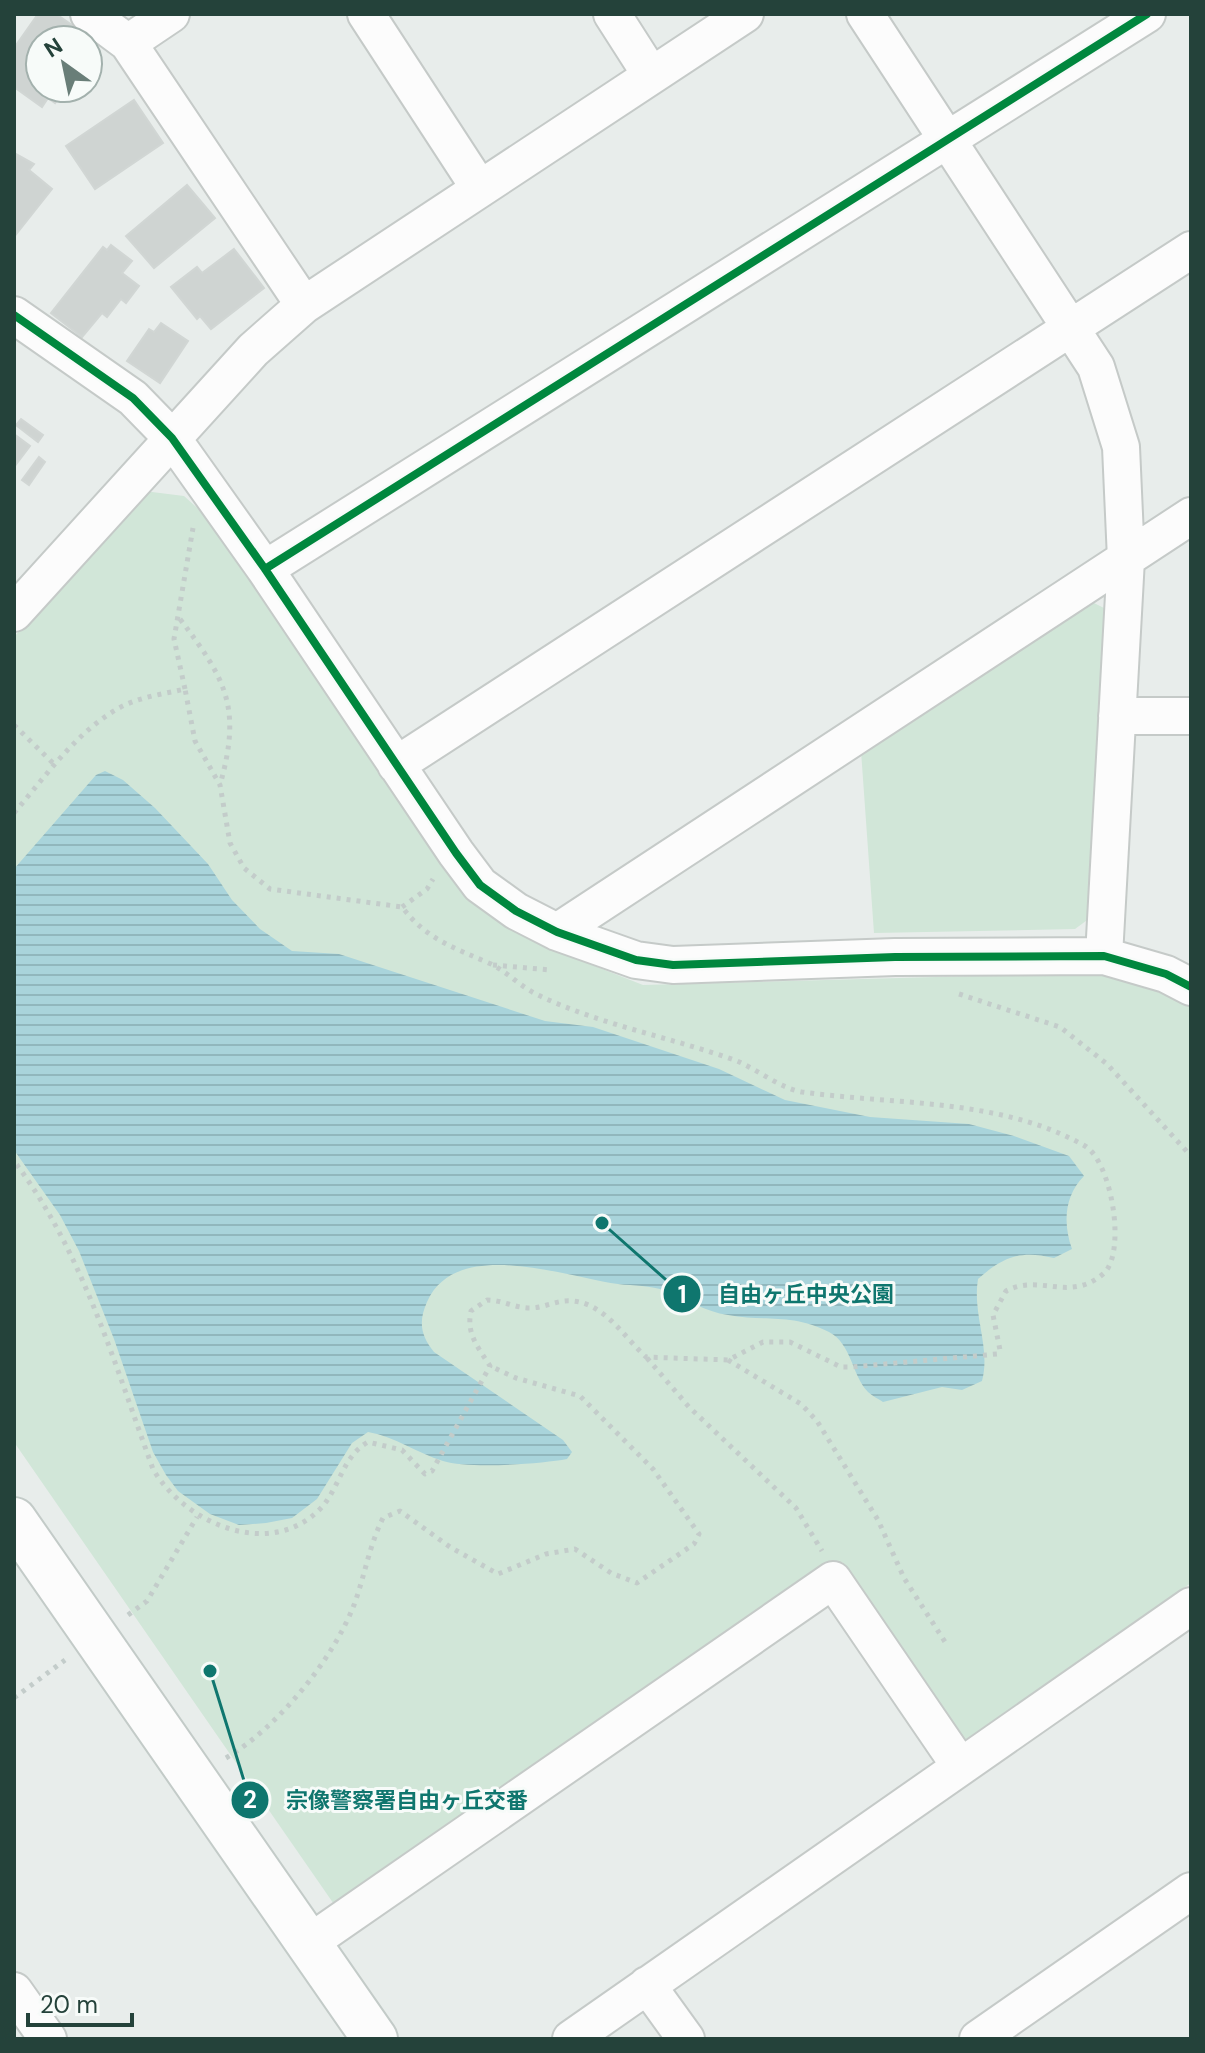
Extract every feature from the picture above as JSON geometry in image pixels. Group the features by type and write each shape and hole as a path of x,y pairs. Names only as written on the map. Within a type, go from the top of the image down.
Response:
{"street":[{"path":"89,14 128,43 304,305"},
{"path":"128,43 171,14"},
{"path":"366,14 480,189"},
{"path":"612,14 651,75"},
{"path":"14,613 253,350 304,305 745,14"},
{"path":"865,14 1096,367 1121,447 1126,559 1104,956"},
{"path":"265,569 1147,14"},
{"path":"396,765 1191,250"},
{"path":"14,315 133,398 172,438 480,885 516,911 557,932 636,960 673,965 895,957 1104,956 1166,974 1191,987"},
{"path":"557,932 1191,516"},
{"path":"1117,716 1191,716"},
{"path":"14,1520 375,2039"},
{"path":"309,1943 833,1580 960,1766"},
{"path":"571,2039 1191,1606"},
{"path":"978,2039 1191,1891"},
{"path":"647,1985 686,2039"},
{"path":"14,1991 48,2039"}],"path":[{"path":"212,495 196,507 174,639 195,741 220,785"},
{"path":"179,619 224,682 230,718 220,785 230,843 244,868 270,889 402,907 433,939 493,965 535,994 739,1062 798,1091 959,1107 1028,1123 1088,1148 1104,1172 1111,1201 1115,1251 1106,1272 1084,1288 1028,1284 1006,1291 993,1315 1000,1350 997,1354 841,1367 790,1342 763,1342 728,1360"},
{"path":"14,813 69,747 120,708 185,689"},
{"path":"14,725 55,765"},
{"path":"953,992 1060,1027 1107,1064 1191,1156"},
{"path":"14,1161 46,1206 82,1276 153,1469 163,1487 197,1517 225,1528 252,1532 291,1527 321,1507 354,1450 368,1442 402,1450 425,1474 432,1471 490,1366"},
{"path":"195,1778 236,1753 288,1706 312,1679 353,1606 370,1545 383,1518 400,1511 450,1547 498,1574 546,1554 575,1549 611,1573 637,1583 694,1544 699,1534 653,1469 580,1396 516,1378 490,1366 470,1335 469,1321 471,1311 487,1300 520,1308 543,1308 558,1301 586,1304 606,1315 689,1407 796,1508 827,1558 833,1580"},
{"path":"646,1357 728,1360 801,1404 817,1421 878,1520 904,1578 947,1645"},
{"path":"14,1698 147,1601 197,1517"}],"green space":[{"path":"144,491 184,496 214,523 436,856 497,919 564,954 643,985 1115,972 1191,1003 1191,1583 965,1740 842,1562 338,1910 14,1442 14,637"},
{"path":"1092,602 1104,608 1090,918 1075,929 874,933 861,751"}],"water":[{"path":"105,771 123,780 155,808 208,864 232,900 260,929 292,951 339,954 545,1021 593,1027 719,1069 785,1100 870,1117 969,1124 1069,1156 1084,1176 1072,1192 1067,1211 1067,1230 1072,1249 1054,1258 1032,1255 1013,1257 978,1279 977,1305 984,1356 982,1381 962,1390 942,1387 883,1402 870,1393 858,1378 837,1337 803,1322 720,1313 660,1289 542,1269 486,1265 462,1270 441,1282 427,1302 422,1316 426,1340 434,1352 563,1440 572,1452 567,1459 505,1465 454,1463 433,1458 368,1432 352,1443 317,1499 292,1518 239,1525 210,1514 178,1491 153,1452 114,1339 79,1251 60,1215 14,1150 14,869 96,775"}],"building":[{"path":"38,14 56,14 70,24 31,24"},
{"path":"24,34 24,94 14,87 14,48"},
{"path":"134,100 163,143 95,189 66,146"},
{"path":"14,153 34,164 29,170 52,189 14,237"},
{"path":"187,185 215,218 154,268 126,236"},
{"path":"111,245 132,261 122,273 139,286 126,303 121,299 107,317 102,313 82,337 51,313 103,247 107,250"},
{"path":"234,249 264,288 211,329 200,316 197,319 171,287 197,267 202,273"},
{"path":"161,323 188,341 160,383 127,361 149,329 154,332"},
{"path":"21,419 43,435 38,442 16,425"},
{"path":"14,434 30,446 14,467"},
{"path":"39,457 45,462 29,485 22,480"}],"cycle path":[{"path":"265,569 1147,14"},
{"path":"14,315 133,398 172,438 265,569 456,853 480,885 516,911 557,932 636,960 673,965 895,957 1104,956 1166,974 1191,987"}],"place":[{"name":"自由ヶ丘中央公園","path":"602,1223"},
{"name":"宗像警察署自由ヶ丘交番","path":"210,1671"}]}
